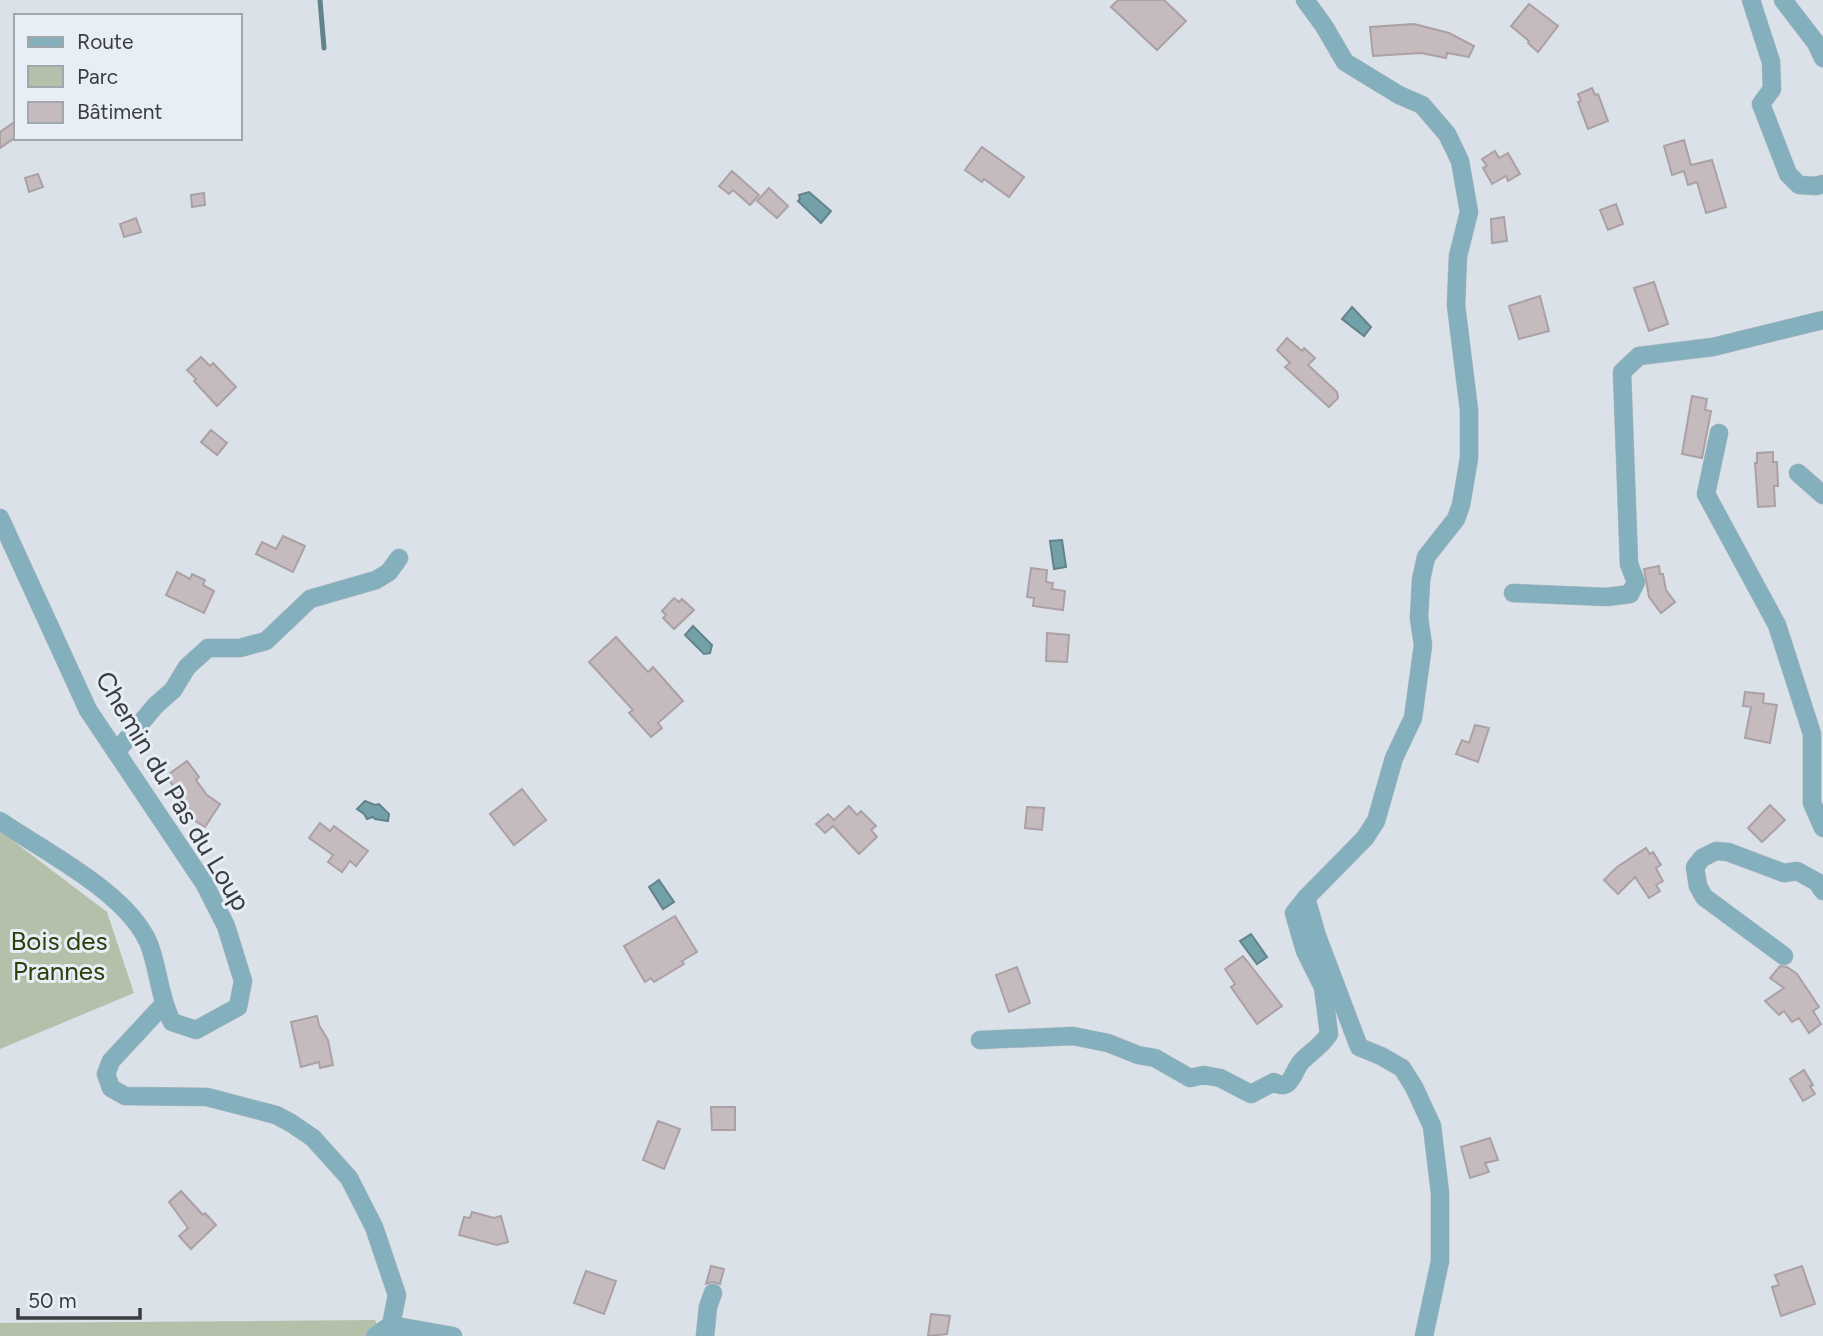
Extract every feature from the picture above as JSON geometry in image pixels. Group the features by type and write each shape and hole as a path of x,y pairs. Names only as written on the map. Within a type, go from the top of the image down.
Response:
{"street":[{"path":"980,1040 1073,1036 1155,1058 1190,1078 1204,1075 1220,1077 1251,1094 1274,1082 1279,1085 1286,1084 1293,1079 1300,1063 1329,1034 1323,987 1305,951 1294,913 1365,838 1376,821 1394,758 1413,718 1423,645 1419,618 1421,580 1426,557 1456,519 1466,479 1469,410 1456,305 1458,256 1469,212 1460,161 1447,134 1422,105 1399,95 1345,62 1305,0"},
{"path":"1751,0 1771,62 1772,89 1761,104 1788,174 1799,185 1823,184"},
{"path":"1783,0 1816,43 1823,58"},
{"path":"1513,593 1607,597 1630,594 1636,582 1629,564 1622,372 1639,356 1713,347 1823,320"},
{"path":"1719,433 1706,494 1777,625 1812,734 1812,803 1823,828"},
{"path":"1798,473 1823,495"},
{"name":"Chemin du Pas du Loup","path":"0,518 88,710 204,883 226,926 243,981 238,1007 196,1030 172,1022 163,1005"},
{"path":"116,752 156,705 173,690 187,667 208,648 240,648 266,641 310,598 376,580 389,572 399,558"},
{"path":"0,821 81,874 133,916 149,943 163,1005 111,1061 106,1074 111,1088 125,1096 207,1097 276,1115 313,1138 349,1178 374,1227 397,1294 398,1331"},
{"path":"1784,956 1704,897 1698,886 1695,867 1702,858 1716,851 1728,852 1784,873 1797,871 1817,882 1823,891"},
{"path":"1306,898 1317,936 1359,1047 1402,1068 1432,1126 1440,1193 1440,1261 1424,1336"},
{"path":"705,1336 708,1307 713,1293"},
{"path":"375,1336 398,1331 453,1336"}],"green space":[{"name":"Bois des Prannes","path":"0,831 107,912 134,993 0,1049"},
{"path":"375,1320 381,1336 0,1336 0,1323"}],"water":[{"path":"809,192 831,211 821,223 798,201 799,195"},
{"path":"1352,307 1371,327 1364,336 1342,319"},
{"path":"1062,540 1066,567 1054,569 1050,541"},
{"path":"693,626 712,645 710,653 704,654 685,635"},
{"path":"365,801 379,804 389,814 388,821 373,817 367,819 357,809"},
{"path":"659,880 674,902 663,909 649,887"},
{"path":"1251,934 1267,957 1257,964 1240,941"}],"building":[{"path":"1118,0 1164,0 1186,21 1157,50 1111,7"},
{"path":"1529,4 1558,26 1538,52 1511,26"},
{"path":"1414,24 1449,33 1474,46 1469,57 1447,53 1446,58 1421,53 1373,56 1370,27"},
{"path":"1592,88 1595,95 1598,94 1608,121 1588,129 1578,102 1581,101 1578,94"},
{"path":"14,122 14,138 0,148 0,132"},
{"path":"1684,140 1691,165 1712,160 1726,207 1706,213 1697,182 1688,185 1684,171 1672,175 1664,146"},
{"path":"982,147 1024,177 1009,197 984,179 982,182 965,170"},
{"path":"1495,151 1499,158 1508,153 1520,174 1508,181 1506,176 1492,184 1483,168 1487,166 1482,159"},
{"path":"732,171 759,195 750,205 733,190 729,194 719,186"},
{"path":"38,174 43,187 29,192 25,178"},
{"path":"769,188 788,206 777,218 757,201"},
{"path":"204,193 205,205 192,207 191,195"},
{"path":"1616,204 1623,224 1608,230 1600,210"},
{"path":"1504,217 1507,241 1492,243 1491,219"},
{"path":"136,218 141,232 124,237 120,224"},
{"path":"1654,282 1668,324 1649,331 1634,288"},
{"path":"1540,296 1549,331 1519,339 1509,306"},
{"path":"1287,338 1315,358 1308,365 1337,392 1338,398 1329,407 1285,367 1290,363 1277,350"},
{"path":"201,357 210,366 213,363 236,387 217,406 187,370"},
{"path":"1692,396 1707,399 1705,410 1711,411 1702,458 1682,454"},
{"path":"211,430 227,443 217,455 201,442"},
{"path":"1773,452 1773,462 1777,462 1778,486 1774,486 1775,506 1758,507 1755,463 1757,453"},
{"path":"283,536 305,546 293,572 256,554 262,542 276,549"},
{"path":"1659,566 1666,590 1675,602 1661,613 1649,597 1644,569"},
{"path":"1031,568 1047,570 1046,582 1053,583 1052,589 1065,591 1063,610 1033,606 1034,598 1027,597"},
{"path":"177,572 190,579 192,574 205,580 203,585 214,591 204,613 166,595"},
{"path":"674,598 679,602 682,599 694,610 674,629 663,618 666,615 662,611"},
{"path":"1047,633 1069,635 1067,662 1046,661"},
{"path":"616,637 648,672 653,667 683,701 658,723 662,728 651,737 629,713 633,710 589,662"},
{"path":"1745,692 1764,694 1763,703 1777,705 1770,743 1745,738 1751,707 1743,706"},
{"path":"1475,725 1489,728 1478,762 1456,754 1462,740 1469,743"},
{"path":"187,761 199,777 196,780 207,795 220,804 205,827 190,818 193,813 166,776"},
{"path":"522,789 546,820 514,845 490,814"},
{"path":"1770,805 1785,820 1762,842 1748,828"},
{"path":"849,806 857,815 861,811 876,826 871,830 877,837 859,854 833,826 825,833 816,824 828,814 834,820"},
{"path":"1027,807 1044,808 1042,830 1025,828"},
{"path":"320,823 330,831 334,826 368,851 356,866 350,861 342,872 328,862 333,855 309,838"},
{"path":"1646,848 1650,854 1653,852 1661,865 1656,868 1663,881 1656,885 1660,891 1649,898 1635,877 1618,894 1604,880 1617,867"},
{"path":"675,916 697,952 682,961 684,964 654,982 651,978 645,982 624,946"},
{"path":"1243,956 1282,1006 1257,1024 1231,987 1235,984 1225,969"},
{"path":"1780,966 1797,974 1819,1007 1813,1011 1821,1024 1809,1033 1799,1018 1792,1022 1784,1011 1779,1015 1765,1001 1784,988 1770,978"},
{"path":"1017,967 1030,1003 1009,1012 996,975"},
{"path":"317,1016 328,1040 333,1065 320,1068 319,1062 301,1067 291,1022"},
{"path":"1804,1070 1815,1094 1803,1101 1790,1079"},
{"path":"711,1107 735,1107 735,1130 712,1130"},
{"path":"658,1121 680,1129 664,1169 643,1160"},
{"path":"1490,1138 1498,1160 1485,1163 1489,1172 1470,1178 1461,1147"},
{"path":"181,1191 216,1225 191,1249 179,1236 188,1228 169,1202"},
{"path":"472,1212 494,1218 501,1216 508,1242 497,1245 459,1235 464,1217 470,1218"},
{"path":"711,1266 724,1269 720,1284 706,1284"},
{"path":"1802,1266 1815,1304 1781,1316 1772,1287 1779,1285 1775,1275"},
{"path":"586,1271 616,1281 604,1314 574,1303"},
{"path":"931,1314 950,1316 947,1334 928,1336"}],"waterway":[{"path":"320,0 324,48"}]}
